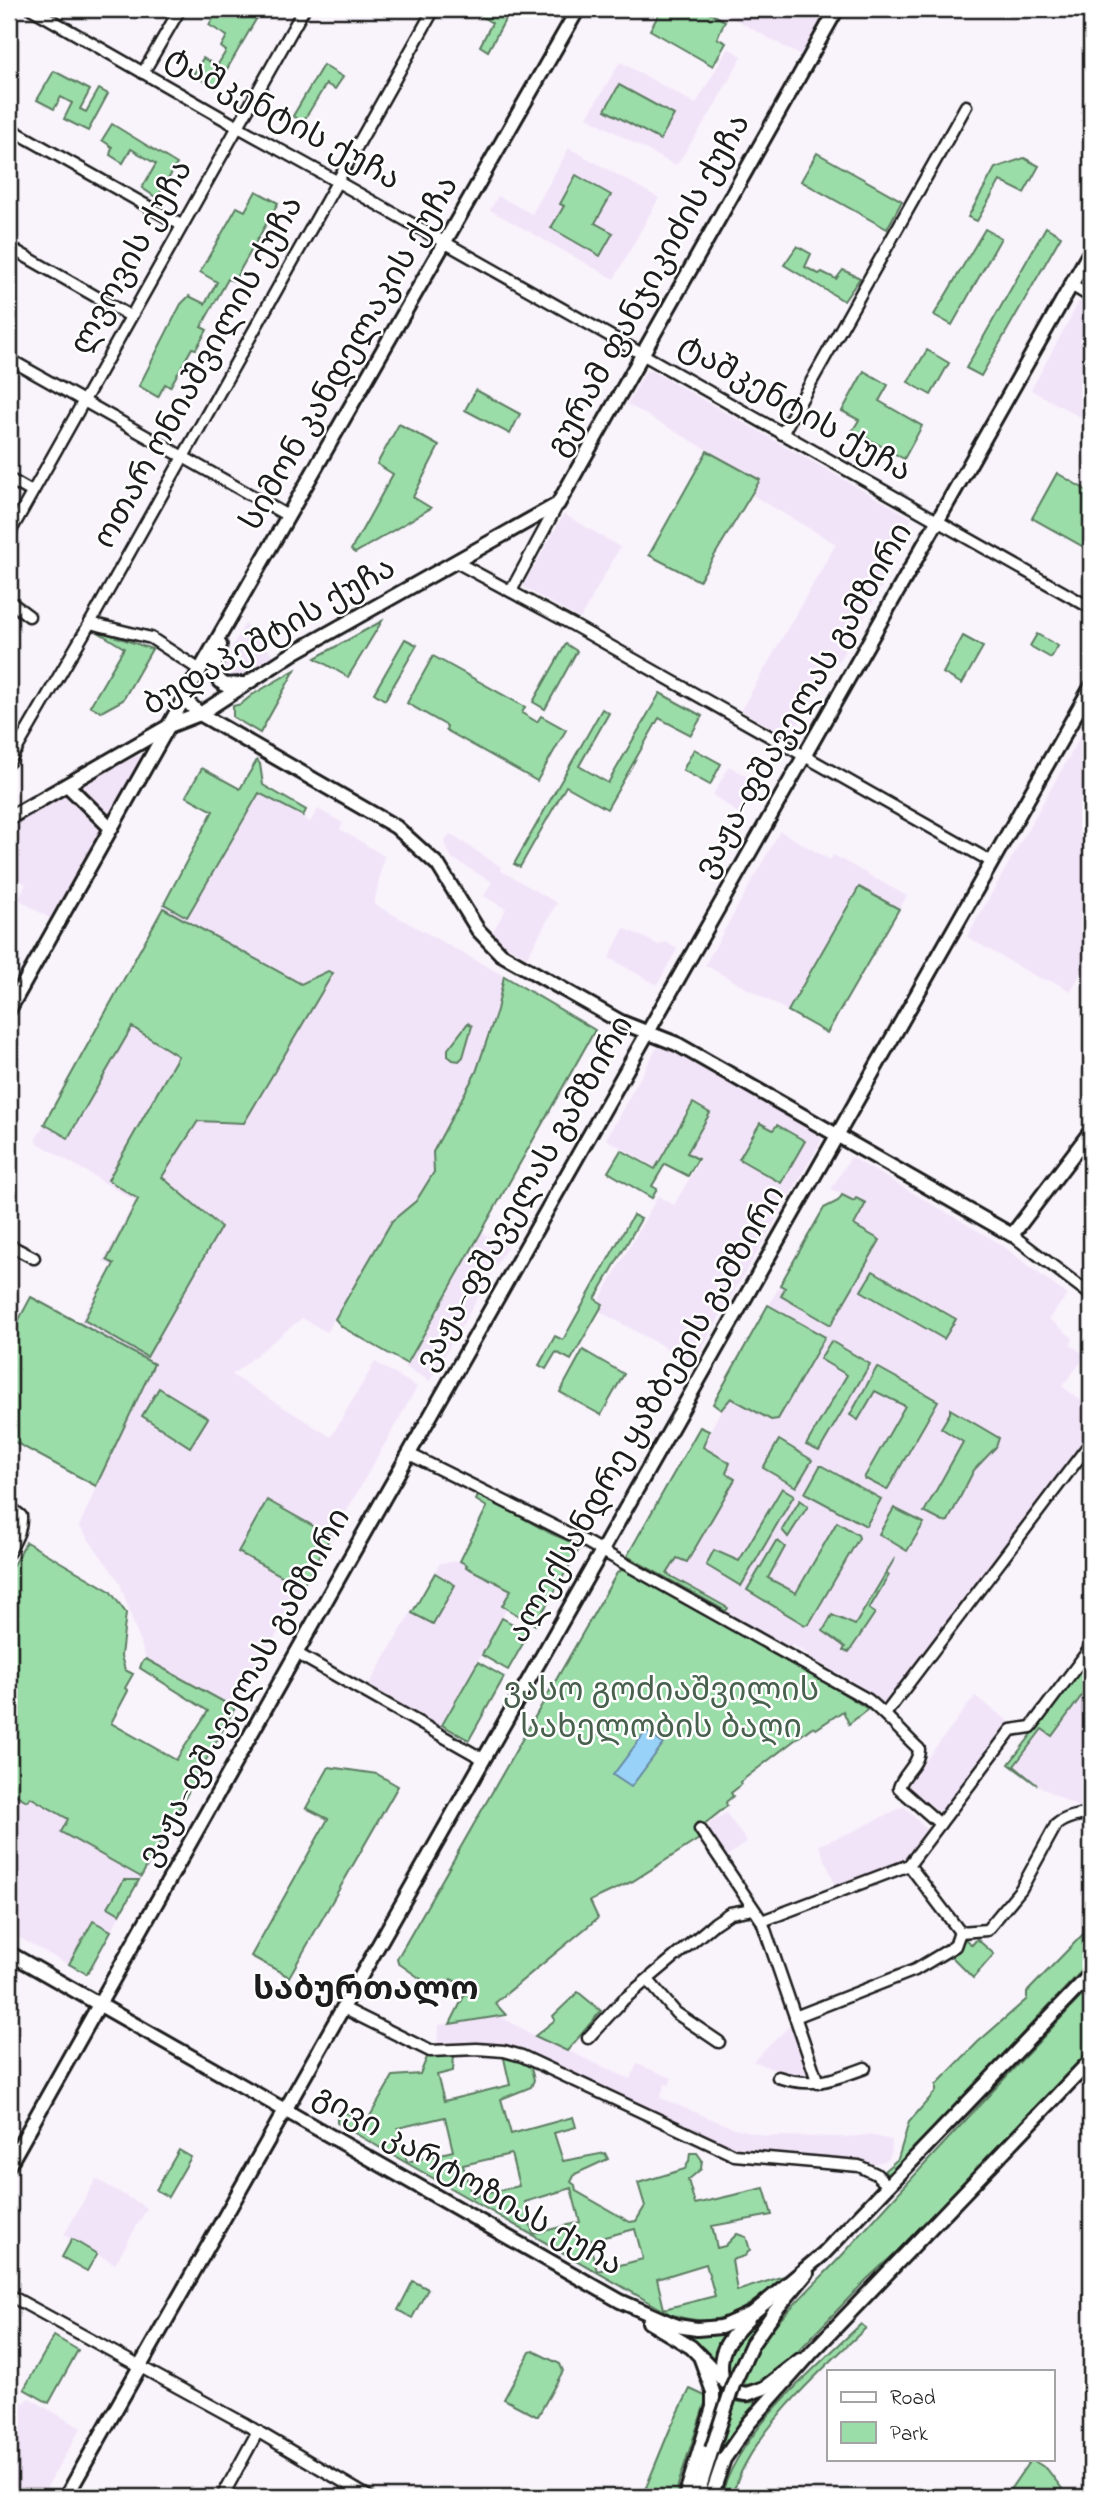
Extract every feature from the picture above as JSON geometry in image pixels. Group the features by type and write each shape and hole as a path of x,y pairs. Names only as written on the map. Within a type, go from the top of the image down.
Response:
{"main road":[{"name":"გურამ ფანჯიკიძის ქუჩა","path":"558,504 837,9"},
{"name":"სიმონ კანდელაკის ქუჩა","path":"9,1010 576,10"},
{"name":"ვაჟა-ფშაველას გამზირი","path":"9,2165 1091,250"},
{"name":"ბუდაპეშტის ქუჩა","path":"9,818 169,726 200,714 295,652 558,504"},
{"path":"225,628 216,657 217,678 222,684 230,686 248,682"},
{"name":"ალექსანდრე ყაზბეგის გამზირი","path":"66,2497 1091,687"},
{"path":"184,699 200,714 396,827 438,865 478,930 501,954 621,1023 677,1044 1012,1235 1091,1131"},
{"path":"67,785 111,828"},
{"name":"გივი კარტოზიას ქუჩა","path":"9,1953 620,2301 697,2353 733,2390 740,2393 756,2392 812,2352"},
{"name":"გივი კარტოზიას ქუჩა","path":"620,2301 677,2326 697,2329 721,2327 752,2313 823,2254 1091,1974"},
{"path":"711,2497 719,2470 740,2434 812,2352 1091,2060"},
{"path":"697,2497 733,2385 752,2344 775,2311 823,2254"},
{"path":"722,2378 720,2362 723,2349 752,2313"},
{"path":"685,2497 714,2400 709,2378 697,2353"}],"street":[{"name":"ტაშკენტის ქუჩა","path":"32,9 47,12 143,73 1091,608"},
{"path":"143,73 180,9"},
{"name":"ლვოვის ქუჩა","path":"9,534 304,9"},
{"name":"ოთარ ონიაშვილის ქუჩა","path":"9,762 90,623 434,9"},
{"path":"782,434 966,106"},
{"path":"9,128 181,225"},
{"path":"9,247 130,316"},
{"path":"1071,285 1091,297"},
{"path":"9,359 288,516"},
{"path":"9,479 32,492"},
{"name":"გურამ ფანჯიკიძის ქუჩა","path":"511,591 558,504"},
{"path":"456,562 992,862"},
{"path":"9,601 30,616"},
{"path":"90,623 151,638 200,670"},
{"path":"1012,1235 1091,1295"},
{"path":"9,1245 34,1258"},
{"path":"886,1713 1091,1442"},
{"path":"409,1454 602,1550 867,1699 886,1713 891,1723 919,1749 918,1758 899,1788 940,1824"},
{"path":"9,1506 17,1511 22,1523 9,1552"},
{"path":"762,1921 909,1864 1011,1730 1031,1727 1091,1647"},
{"path":"296,1653 483,1759"},
{"path":"960,1932 987,1930 1021,1889 1056,1825 1060,1821 1085,1814 1091,1815"},
{"path":"700,1829 762,1921 818,2083"},
{"path":"909,1864 960,1932"},
{"path":"588,2038 608,2014 656,1971 723,1918 741,1910 753,1909"},
{"path":"795,2017 915,1970 955,1946 960,1932"},
{"path":"648,1980 676,2013 719,2042"},
{"path":"342,2008 430,2051 477,2049 504,2051 522,2056 734,2155 859,2166 876,2174 888,2186"},
{"path":"778,2077 818,2083 865,2068"},
{"path":"9,2295 258,2431 369,2497"},
{"path":"222,2497 258,2431"}],"shaded area":[{"path":"716,9 830,9 803,57"},
{"path":"728,48 742,56 711,112 678,163 674,165 587,117 620,62 696,104"},
{"path":"569,148 659,198 614,279 490,210 498,196 532,214"},
{"path":"1079,302 1091,303 1091,423 1031,390"},
{"path":"646,371 652,371 912,518 882,571 886,579 839,661 833,662 793,736 788,737 741,710 836,544 752,495 760,480 627,404"},
{"path":"564,514 620,547 580,619 525,588 524,584"},
{"path":"245,623 274,656 229,682 221,674"},
{"path":"1091,718 1091,955 1071,991 1039,978 967,937"},
{"path":"137,755 142,758 140,763 54,921 18,899 26,884 9,874 9,827"},
{"path":"729,766 760,784 742,816 713,795"},
{"path":"259,792 310,822 318,809 343,823 340,829 384,856 374,904 504,976 497,1010 476,1072 433,1152 434,1172 416,1201 392,1221 327,1332 302,1318 232,1375 331,1437 375,1362 417,1387 235,1708 146,1659 119,1581 79,1526 154,1364 79,1323 112,1266 103,1261 135,1201 35,1141 164,904 187,916"},
{"path":"780,831 830,860 833,855 907,896 899,909 859,887 788,1011 705,965"},
{"path":"450,834 501,867 500,870 557,903 527,957 495,939 492,933 506,909 484,896 492,882 452,858 444,843"},
{"path":"624,928 659,945 666,942 677,949 657,985 609,958"},
{"path":"663,1045 819,1134 822,1140 693,1363 599,1311 603,1304 599,1301 658,1196 674,1205 700,1160 669,1142 655,1167 606,1139 656,1049"},
{"path":"851,1157 999,1243 1067,1295 1049,1319 1073,1338 1071,1345 1086,1356 1062,1386 1089,1407 1084,1414 1091,1420 1091,1436 997,1556 887,1706 868,1696 869,1693 850,1680 807,1657 808,1654 792,1645 790,1648 627,1556 679,1464 690,1470 722,1408 724,1409 744,1375 733,1368 824,1208 838,1201 842,1195 831,1189"},
{"path":"481,1232 507,1247 430,1381 405,1367"},
{"path":"460,1561 467,1565 466,1567 511,1591 502,1606 507,1609 439,1729 367,1688 440,1563"},
{"path":"1091,1657 1091,1814 1037,1785 1009,1764"},
{"path":"975,1696 1011,1723 942,1814 906,1786"},
{"path":"9,1791 27,1801 30,1797 69,1819 62,1833 141,1877 87,1975 9,1932"},
{"path":"904,1806 929,1832 907,1861 836,1887 819,1845"},
{"path":"726,1813 747,1842 724,1858 707,1833 710,1823"},
{"path":"499,2016 535,2036 630,2079 637,2064 672,2078 669,2085 665,2084 660,2098 734,2128 766,2136 869,2135 892,2140 891,2154 888,2160 873,2164 861,2160 735,2151 524,2055 437,2050 438,2025"},
{"path":"793,2023 812,2080 783,2073 753,2061"},
{"path":"96,2179 147,2208 115,2264 64,2235"},
{"path":"29,2398 81,2428 41,2497 9,2497 9,2414 18,2399 25,2403"}],"green space":[{"path":"219,9 238,16 241,12 237,9 262,9 216,88 193,75 203,58 217,66 226,51 221,47 227,36 209,25"},
{"path":"482,9 491,9 506,18 488,51 480,46 492,23 479,15"},
{"path":"662,9 703,9 725,21 717,38 726,43 713,66 650,30"},
{"path":"323,65 343,77 335,89 326,84 303,122 293,116"},
{"path":"54,71 90,90 80,109 86,112 99,89 108,94 88,131 64,119 72,103 61,97 54,109 37,100"},
{"path":"619,85 674,115 660,140 605,110"},
{"path":"112,124 177,164 157,198 142,188 156,164 131,149 123,163 110,155 112,147 102,140"},
{"path":"817,153 902,201 887,229 801,181"},
{"path":"1024,158 1039,166 1024,193 1000,181 977,221 968,217 995,168"},
{"path":"576,175 611,195 595,223 613,233 600,256 551,228 564,206 560,204"},
{"path":"256,191 278,203 234,281 228,279 201,327 207,330 196,349 192,348 170,387 165,384 158,397 139,386 181,304 189,296 205,304 217,282 200,272 237,207 245,211"},
{"path":"1046,227 1061,236 981,376 966,368"},
{"path":"985,229 1001,238 952,325 934,315"},
{"path":"797,246 811,254 805,267 836,279 843,270 860,278 844,301 784,265"},
{"path":"927,350 949,363 931,395 908,382"},
{"path":"864,371 888,385 879,401 922,426 904,459 853,430 859,420 842,411"},
{"path":"476,390 520,414 510,434 465,410"},
{"path":"399,424 439,446 413,497 431,508 355,553 351,550 393,474 377,464"},
{"path":"707,451 760,480 699,581 649,555"},
{"path":"1057,473 1091,493 1091,551 1032,518"},
{"path":"382,621 348,677 315,658"},
{"path":"93,629 152,649 123,700 101,712 90,706 124,648"},
{"path":"1037,634 1058,646 1051,658 1030,646"},
{"path":"963,636 983,647 962,684 943,673"},
{"path":"405,639 417,645 385,700 374,693"},
{"path":"566,644 577,651 545,709 533,702"},
{"path":"433,656 525,707 522,713 537,722 541,716 566,730 537,781 446,730 447,726 407,703"},
{"path":"295,670 260,733 233,717 233,706 241,704"},
{"path":"660,693 702,716 691,735 659,718 607,809 566,786 520,867 514,864 602,709 609,713 579,766 608,783"},
{"path":"694,749 721,764 710,785 683,770"},
{"path":"257,760 263,785 306,810 303,816 259,793 187,917 164,904 213,811 186,796 202,768 240,789"},
{"path":"859,887 899,909 827,1033 788,1011"},
{"path":"163,908 301,984 328,971 333,973 244,1123 198,1121 162,1177 221,1227 147,1357 84,1320 114,1264 107,1260 138,1199 108,1180 178,1056 132,1027 68,1138 44,1124"},
{"path":"504,976 595,1030 407,1364 342,1327 335,1319 392,1221 416,1201 434,1172 433,1152 476,1072 497,1010"},
{"path":"468,1023 472,1026 463,1057 459,1061 453,1060 448,1056 448,1049"},
{"path":"693,1103 710,1113 687,1153 698,1159 688,1176 665,1164 652,1186 657,1189 652,1198 608,1172 621,1150 655,1169"},
{"path":"760,1123 773,1130 777,1125 805,1141 781,1183 739,1159"},
{"path":"842,1195 866,1203 854,1225 880,1240 831,1325 781,1296 785,1288 780,1285 824,1208 838,1201"},
{"path":"633,1215 641,1219 595,1299 603,1304 571,1360 556,1352 546,1369 539,1365 555,1336 563,1340"},
{"path":"873,1271 956,1319 944,1339 861,1291"},
{"path":"31,1297 154,1364 96,1486 9,1439 9,1338"},
{"path":"768,1305 825,1337 778,1419 771,1420 731,1398 721,1410 713,1404"},
{"path":"831,1341 870,1364 819,1451 806,1445 847,1375 820,1359"},
{"path":"583,1350 624,1374 601,1415 560,1392"},
{"path":"877,1367 938,1401 887,1490 864,1478 905,1406 875,1391 858,1420 850,1415"},
{"path":"159,1388 208,1418 190,1447 142,1416"},
{"path":"950,1409 999,1438 996,1447 974,1470 948,1521 943,1522 924,1512 963,1442 941,1428"},
{"path":"700,1427 709,1431 703,1447 730,1463 726,1473 735,1479 687,1562 677,1558 667,1574 728,1608 726,1611 627,1556"},
{"path":"779,1440 812,1460 796,1487 763,1468"},
{"path":"822,1466 881,1499 866,1526 805,1493"},
{"path":"782,1488 794,1495 741,1586 706,1565 714,1550 739,1561"},
{"path":"479,1494 552,1534 581,1546 535,1625 502,1606 511,1590 466,1567 467,1565 460,1561 487,1507 476,1500"},
{"path":"267,1500 331,1536 302,1587 238,1552"},
{"path":"800,1500 808,1506 788,1537 782,1530"},
{"path":"894,1508 924,1523 907,1551 879,1534"},
{"path":"837,1522 859,1538 809,1624 805,1625 747,1590 778,1541 785,1547 768,1578 796,1593"},
{"path":"26,1542 110,1591 126,1613 121,1656 125,1670 133,1674 125,1688 128,1691 111,1723 176,1760 208,1711 140,1668 146,1659 235,1708 141,1877 61,1832 68,1819 30,1797 27,1801 9,1791 9,1572"},
{"name":"ვასო გოძიაშვილის სახელობის ბაღი","path":"625,1568 767,1646 868,1709 849,1724 843,1711 816,1729 812,1727 740,1782 741,1785 731,1793 733,1796 726,1802 727,1806 697,1830 702,1837 633,1881 590,1901 598,1918 495,2003 506,2015 450,2024 468,1988 451,1979 443,1991 433,1984 431,1986 398,1963 397,1959 617,1573"},
{"path":"435,1573 455,1585 433,1624 412,1613"},
{"path":"886,1573 889,1575 869,1609 875,1613 849,1652 843,1651 845,1647 823,1631 832,1615 855,1625"},
{"path":"502,1618 529,1633 508,1670 482,1655"},
{"path":"1091,1657 1091,1683 1052,1736 1042,1729 1014,1766 1037,1785 1009,1764"},
{"path":"478,1662 504,1677 469,1740 442,1725"},
{"path":"329,1767 377,1774 398,1786 289,1977 251,1956 328,1819 306,1808"},
{"path":"124,1880 139,1880 120,1914 108,1907"},
{"path":"93,1921 111,1931 87,1974 69,1964"},
{"path":"1091,1926 1091,1961 887,2174 884,2171 898,2159 909,2122 936,2091 936,2085 978,2042 1027,1999 1027,1992"},
{"path":"965,1939 972,1945 977,1939 994,1954 973,1978 950,1955"},
{"path":"1091,1986 1091,2051 938,2214 867,2279 787,2363 767,2378 752,2384 744,2385 730,2376 725,2358 738,2336 769,2307 748,2338 760,2345 791,2308"},
{"path":"578,1992 601,2011 567,2051 535,2036 555,2020 553,2016"},
{"path":"454,2054 453,2071 437,2075 444,2101 510,2085 503,2054 530,2064 534,2080 531,2087 501,2099 511,2134 573,2117 576,2127 554,2133 563,2161 605,2153 608,2159 575,2174 571,2182 576,2191 630,2222 636,2221 645,2206 638,2183 685,2169 690,2153 697,2153 702,2160 701,2169 688,2180 695,2204 764,2188 772,2215 712,2226 717,2248 725,2246 737,2234 746,2237 750,2250 745,2256 732,2260 737,2291 787,2275 747,2306 720,2318 688,2319 670,2314 337,2123 340,2109 366,2123 393,2076 420,2074 428,2055","holes":["445,2117 453,2151 407,2162 398,2128","511,2154 519,2186 472,2197 463,2165","571,2188 580,2222 533,2234 525,2202","635,2229 643,2259 597,2271 589,2241","706,2264 715,2296 664,2309 657,2279"]},
{"path":"179,2150 191,2157 168,2197 156,2190"},
{"path":"72,2239 97,2254 87,2271 62,2257"},
{"path":"413,2281 428,2289 412,2318 398,2310"},
{"path":"861,2324 866,2328 808,2384 769,2428 740,2474 732,2497 721,2497 743,2449 760,2426 779,2403"},
{"path":"732,2331 716,2361 680,2332 710,2336"},
{"path":"54,2336 78,2350 49,2403 24,2389"},
{"path":"533,2351 560,2364 563,2371 538,2416 504,2399"},
{"path":"714,2377 723,2391 738,2402 762,2401 732,2435 713,2472 719,2448 706,2444"},
{"path":"690,2389 705,2396 705,2403 678,2485 677,2497 642,2497 670,2429"},
{"path":"1030,2460 1047,2469 1063,2490 1062,2497 1005,2497"}],"water":[{"path":"646,1731 663,1744 631,1787 613,1775"}],"district":[{"name":"საბურთალო","path":"366,1991"}]}
